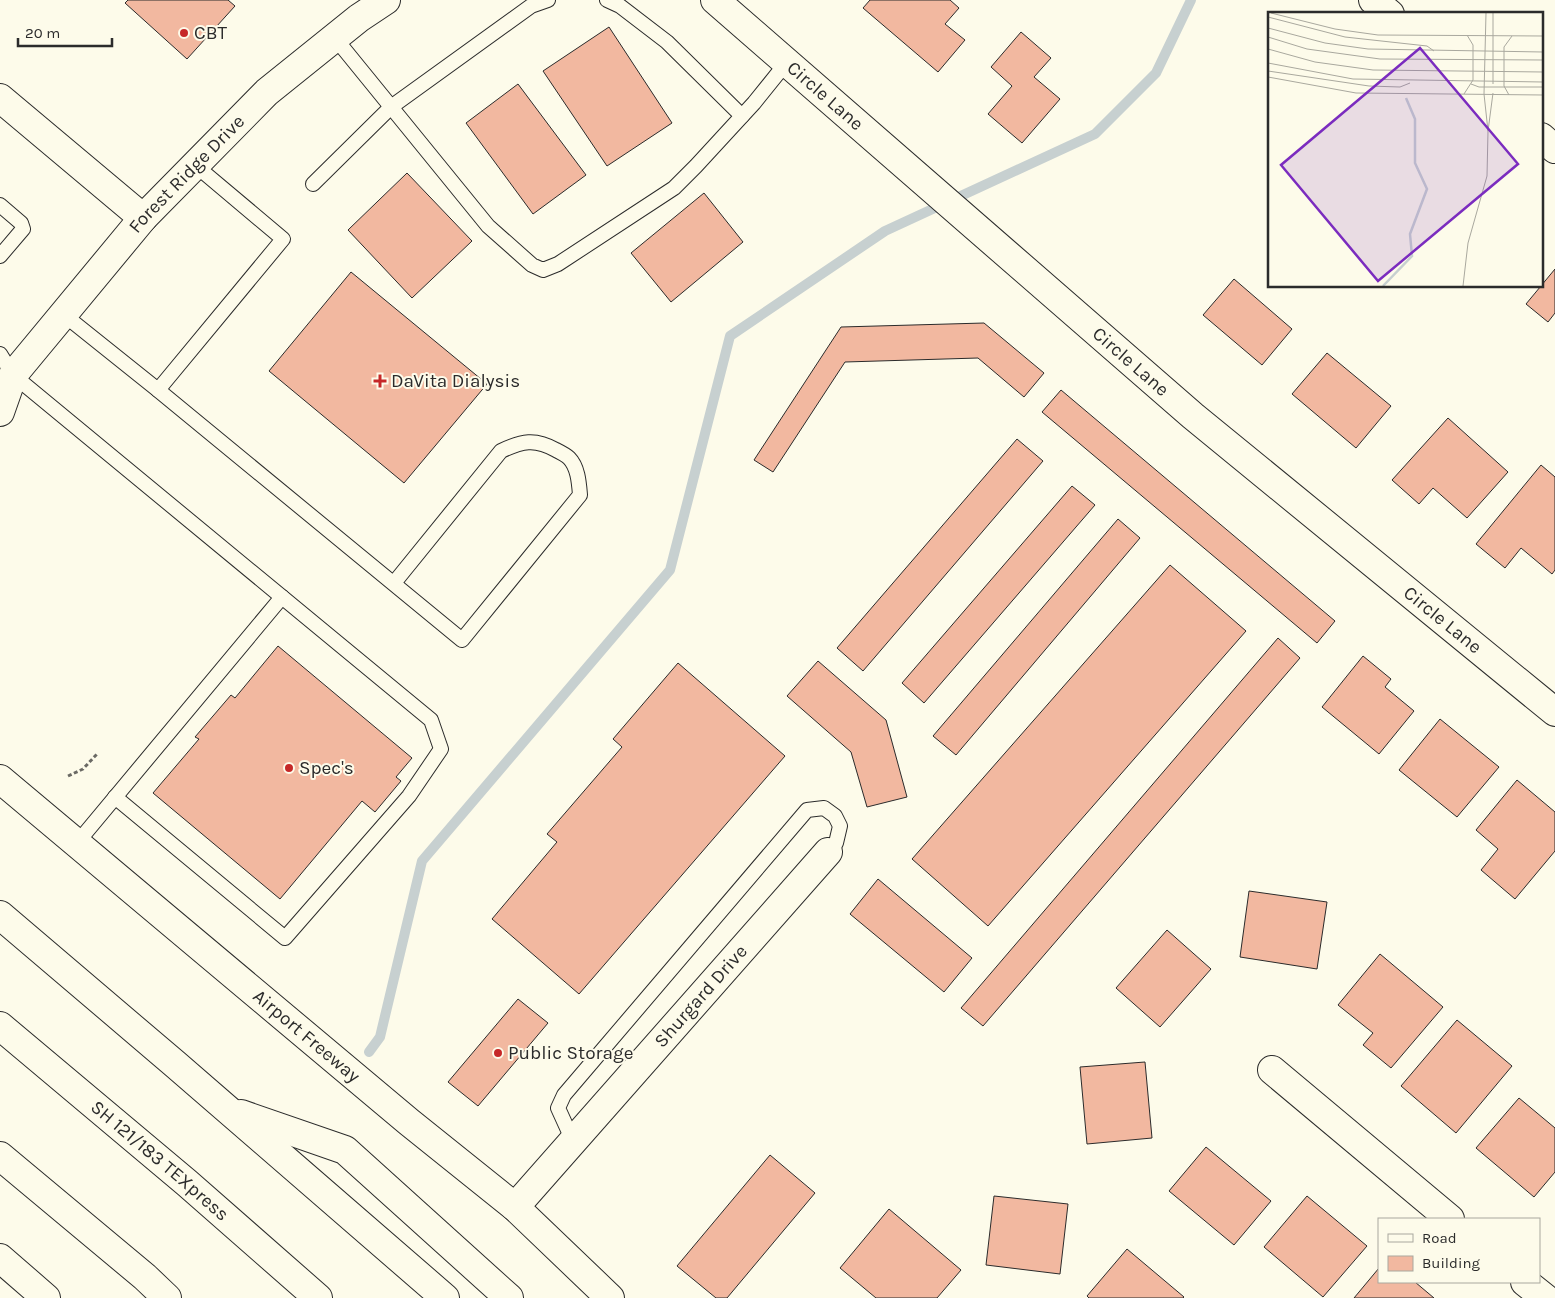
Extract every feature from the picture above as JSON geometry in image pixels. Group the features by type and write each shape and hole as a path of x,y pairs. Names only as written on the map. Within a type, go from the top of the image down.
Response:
{"main road":[{"name":"Forest Ridge Drive","path":"0,412 4,370 63,314 143,218 267,92 334,38 386,0"},
{"name":"Circle Lane","path":"716,0 1193,416 1555,712"},
{"path":"1373,0 1388,12"},
{"path":"0,98 143,218"},
{"path":"1542,139 1555,149"},
{"name":"Airport Freeway","path":"0,779 409,1122 514,1207 610,1298"},
{"name":"Shurgard Drive","path":"514,1207 828,852"},
{"path":"0,915 445,1298"},
{"name":"SH 121/183 TEXpress","path":"0,1026 318,1298"},
{"path":"1272,1070 1449,1218"},
{"path":"228,1110 345,1150 509,1298"},
{"path":"0,1156 145,1277 167,1298"},
{"path":"0,1258 46,1298"},
{"path":"1526,1283 1545,1298"}],"lane":[{"path":"313,184 391,107 531,6 548,0"},
{"path":"606,0 620,6 667,42 742,116"},
{"path":"334,38 488,226 532,265 543,270 558,264 674,188 742,116 787,62"},
{"path":"158,390 283,239 195,165"},
{"path":"0,205 21,223 23,229 0,256"},
{"path":"63,314 462,640 580,495 579,477 570,458 546,444 527,441 501,451 394,583"},
{"path":"4,370 431,720 441,749 409,796 286,938 115,797"},
{"path":"77,843 282,597"},
{"path":"573,1140 558,1108 564,1095 807,810 824,808 835,816 840,826 836,843 828,852"}],"path":[{"path":"68,776 83,769 97,754"}],"building":[{"name":"CBT","path":"128,0 228,0 235,6 187,59 125,3"},
{"path":"870,0 950,0 959,8 945,24 965,40 938,72 863,8"},
{"path":"609,27 672,123 607,166 543,71"},
{"path":"1021,32 1051,58 1034,77 1060,99 1022,143 988,114 1012,86 991,67"},
{"path":"518,84 586,175 533,214 466,123"},
{"path":"407,173 472,241 412,298 348,230"},
{"path":"704,193 743,242 671,302 631,253"},
{"path":"1555,269 1555,313 1548,322 1526,304 1539,288 1542,288 1542,285"},
{"path":"351,272 487,384 404,483 269,371"},
{"path":"1234,279 1292,329 1262,365 1203,315"},
{"path":"984,323 1044,373 1024,397 978,358 845,362 773,472 754,460 841,327"},
{"path":"1327,353 1391,406 1356,448 1292,394"},
{"path":"1061,390 1335,621 1317,643 1042,412"},
{"path":"1448,418 1508,472 1467,518 1433,488 1419,504 1392,480"},
{"path":"1017,439 1043,461 863,671 837,648"},
{"path":"1541,465 1555,477 1555,570 1552,574 1521,548 1505,568 1476,544"},
{"path":"1072,486 1095,505 924,703 902,683"},
{"path":"1118,519 1140,538 956,755 933,736"},
{"path":"1170,565 1246,631 988,926 912,859"},
{"path":"1278,638 1300,658 983,1026 961,1008"},
{"name":"Spec's","path":"278,646 412,758 396,777 401,781 375,812 362,801 280,899 153,793 199,739 195,737 231,695 235,698"},
{"path":"1363,656 1391,679 1385,687 1414,711 1379,754 1322,707"},
{"path":"818,661 886,720 907,797 867,807 851,752 787,696"},
{"path":"678,663 785,756 579,994 492,919 557,842 547,834 622,747 613,739"},
{"path":"1440,719 1499,767 1457,817 1399,770"},
{"path":"1517,780 1555,812 1555,851 1515,899 1481,870 1498,849 1476,830"},
{"path":"878,879 972,958 944,992 850,914"},
{"path":"1249,891 1327,902 1317,969 1240,957"},
{"path":"1167,930 1211,969 1160,1027 1116,988"},
{"path":"1380,954 1443,1007 1391,1068 1363,1045 1373,1033 1338,1005"},
{"name":"Public Storage","path":"518,999 548,1023 478,1106 448,1082"},
{"path":"1457,1020 1512,1066 1456,1133 1401,1086"},
{"path":"1145,1062 1152,1138 1087,1144 1080,1067"},
{"path":"1519,1098 1555,1128 1555,1172 1534,1197 1476,1148"},
{"path":"1206,1147 1271,1201 1234,1245 1169,1191"},
{"path":"770,1155 815,1193 727,1298 716,1298 677,1266"},
{"path":"994,1196 1068,1204 1060,1274 986,1265"},
{"path":"1307,1196 1367,1246 1323,1297 1264,1247"},
{"path":"889,1209 961,1270 937,1298 876,1298 840,1268"},
{"path":"1127,1249 1184,1297 1089,1298 1087,1296"},
{"path":"1378,1269 1378,1283 1416,1283 1434,1298 1354,1298"}],"waterway":[{"path":"369,1052 380,1037 422,861 670,570 730,336 885,231 1095,134 1156,73 1191,0"}],"place":[{"name":"CBT","path":"184,33"},
{"name":"DaVita Dialysis","path":"380,381"},
{"name":"Spec's","path":"289,768"},
{"name":"Public Storage","path":"498,1053"}]}
